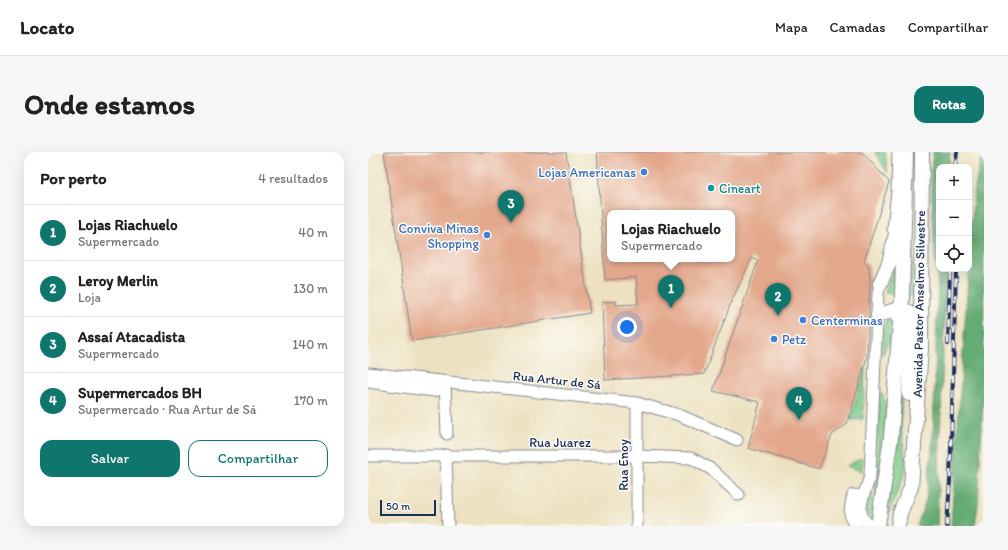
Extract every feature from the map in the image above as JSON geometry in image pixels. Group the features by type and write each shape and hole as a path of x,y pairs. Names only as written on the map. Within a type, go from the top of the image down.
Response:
{"main road":[{"name":"Avenida Pastor Anselmo Silvestre","path":"878,526 892,438 900,309 906,152"},
{"name":"Avenida Pastor Anselmo Silvestre","path":"899,520 911,487 921,350 922,152"},
{"path":"880,284 889,262 895,233 904,208"},
{"path":"878,316 900,309 908,312 912,322 907,437 914,454"},
{"path":"886,526 899,520"}],"street":[{"name":"Avenida Pastor Anselmo Silvestre","path":"872,526 863,519 860,512 862,496 870,475 878,293 893,232 897,191 898,152"},
{"name":"Rua Artur de Sá","path":"368,373 637,404 679,416 737,440"},
{"name":"Rua Artur de Sá","path":"368,382 434,392 441,389 445,383"},
{"path":"445,383 447,434"},
{"name":"Rua Enoy","path":"637,404 637,526"},
{"path":"446,455 448,526"},
{"name":"Rua Juarez","path":"368,456 637,456 691,458 711,469 740,495"},
{"path":"855,526 851,519 849,508 853,495 862,496"}],"green space":[{"path":"875,152 885,152 888,173"},
{"path":"933,152 950,152 949,164 936,164 936,263 934,243 931,170"},
{"path":"982,152 984,152 984,380 978,505 975,526 951,526 968,272 972,272 972,221 974,192"},
{"path":"913,211 913,296 906,296"},
{"path":"897,234 897,283 895,294 885,293 895,265"},
{"path":"937,272 946,272 937,526 917,526 926,500 933,439 938,283"},
{"path":"904,316 901,426 906,462 905,473 889,513 887,514 897,440"},
{"path":"889,319 891,321 889,342 882,355 883,329 886,320"},
{"path":"865,368 863,419 850,420"},
{"path":"879,391 883,395 887,407 885,439 875,506"},
{"path":"861,458 863,461 861,471 847,466"},
{"path":"872,487 872,519 868,516 866,504"}],"building":[{"name":"Conviva Minas Shopping","path":"384,152 566,152 590,313 412,341"},
{"path":"597,152 862,152 889,182 864,261 869,266 870,283 867,357 847,424 832,435 819,469 748,448 760,402 713,391 758,261 752,258 732,300 704,374 605,380 602,302 616,301 616,305 638,304 636,277 605,280"}],"railway":[{"path":"955,164 957,152"},
{"path":"948,344 950,272"},
{"path":"947,526 950,481 956,272"}],"place":[{"name":"Lojas Americanas","path":"644,172"},
{"name":"Cineart","path":"711,188"},
{"name":"Assaí Atacadista","path":"511,223"},
{"name":"Conviva Minas Shopping","path":"487,235"},
{"name":"Lojas Riachuelo","path":"671,308"},
{"name":"Leroy Merlin","path":"778,316"},
{"name":"Centerminas","path":"803,320"},
{"name":"Petz","path":"774,339"},
{"name":"Supermercados BH","path":"799,420"}]}
